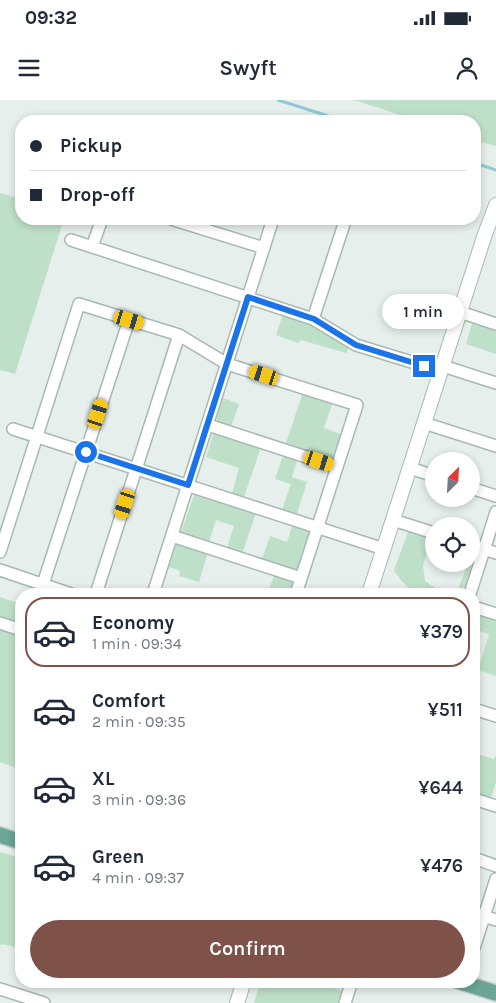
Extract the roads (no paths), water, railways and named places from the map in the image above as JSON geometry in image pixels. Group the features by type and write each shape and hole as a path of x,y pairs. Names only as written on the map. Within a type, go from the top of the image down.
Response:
{"main road":[{"path":"0,835 15,840"},
{"path":"480,988 496,993"}],"street":[{"path":"371,588 460,312 491,236 496,205"},
{"path":"92,247 100,225"},
{"path":"190,225 264,248"},
{"path":"156,588 271,225"},
{"path":"314,319 345,225"},
{"path":"71,240 314,319 356,345 496,382"},
{"path":"0,552 79,304 179,335 227,364 357,405 298,588"},
{"path":"460,312 496,324"},
{"path":"43,584 129,320"},
{"path":"98,588 179,335"},
{"path":"424,423 496,446"},
{"path":"208,425 337,467"},
{"path":"13,429 384,549"},
{"path":"410,468 425,473"},
{"path":"480,491 496,496"},
{"path":"472,588 496,512"},
{"path":"393,520 425,530"},
{"path":"172,536 301,578"},
{"path":"480,548 496,553"},
{"path":"0,570 55,588"},
{"path":"480,609 496,614"},
{"path":"0,623 15,628"},
{"path":"480,711 496,716"},
{"path":"480,801 496,806"},
{"path":"480,860 496,866"},
{"path":"480,913 496,879"},
{"path":"480,915 496,920"},
{"path":"238,1003 242,988"},
{"path":"345,1003 350,988"},
{"path":"0,989 44,1003"}],"waterway":[{"path":"278,100 325,115"},
{"path":"481,165 496,170"}]}
